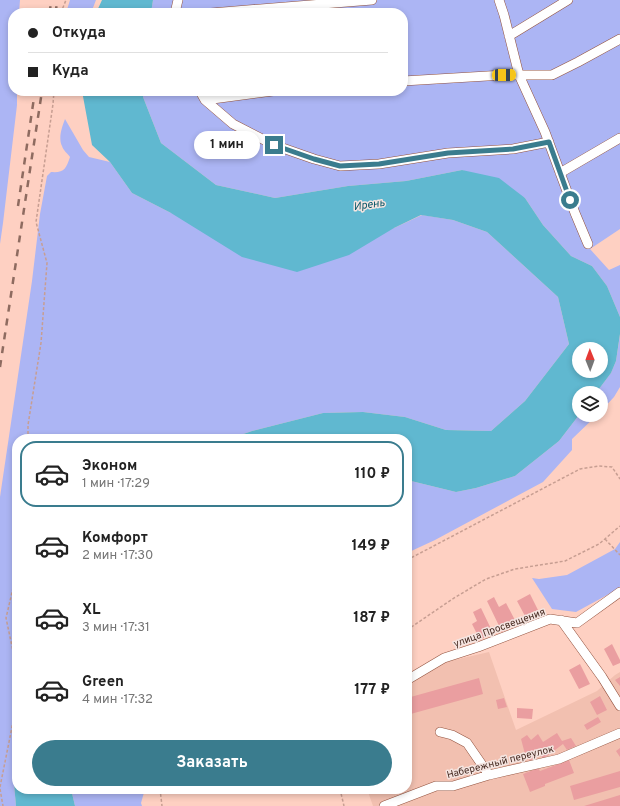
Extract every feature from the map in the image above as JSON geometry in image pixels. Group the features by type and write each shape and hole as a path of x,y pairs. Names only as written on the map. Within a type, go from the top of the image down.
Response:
{"street":[{"path":"273,8 372,0"},
{"path":"499,0 519,75 549,142 588,244"},
{"path":"509,36 568,0"},
{"path":"408,81 519,75 552,75 620,39"},
{"path":"203,96 205,100 233,124 274,145 314,159 340,166 379,164 448,153 513,149 549,142"},
{"path":"205,100 235,96"},
{"path":"560,173 620,138"},
{"name":"улица Просвещения","path":"412,677 444,658 478,647 550,619 577,623 620,592"},
{"path":"561,620 602,677 620,706"},
{"path":"440,732 452,735 467,743 489,775"},
{"name":"Набережный переулок","path":"384,806 436,786 453,786 489,775 559,759 620,733"}],"path":[{"path":"28,434 28,425 41,342 47,263 36,222 54,96"},
{"path":"412,557 580,470 599,466 612,468 620,479"},
{"path":"412,627 454,598 486,579 515,569 565,561 600,544 620,526"},
{"path":"605,539 620,554"},
{"path":"12,592 6,618 12,646"},
{"path":"3,806 0,788 12,727"},
{"path":"161,794 162,806"},
{"path":"341,794 344,806"}],"shaded area":[{"path":"0,0 20,0 19,8 8,8 8,96 17,96 17,105 0,244"},
{"path":"70,0 96,0 93,8 68,8"},
{"path":"153,0 620,0 620,229 590,249 609,270 620,265 620,317 607,286 592,266 571,256 543,225 525,198 462,170 406,181 348,186 275,198 216,185 161,143 143,96 408,96 408,8 152,8"},
{"path":"65,119 83,150 89,157 110,162 132,193 171,213 394,228 422,215 453,220 487,232 558,297 569,344 525,401 491,431 446,430 405,417 363,412 323,413 243,434 12,434 12,794 15,794 16,806 0,806 0,497 32,281 40,214 47,176 51,172 62,171 67,165 70,157 64,150 60,140"},
{"path":"620,335 620,387 608,403 608,386 601,386 611,373 616,361"},
{"path":"574,422 590,422 572,439 572,450 543,482 435,540 412,551 412,481 456,492 476,488 515,476 559,441"},
{"path":"620,542 620,588 576,612 552,609 532,578 539,579 567,575 615,549"},
{"path":"489,652 516,730 597,691 620,672 620,806 373,806 369,794 412,794 412,674 432,665"},
{"path":"72,794 144,794 141,803 142,806 75,806"}],"water":[{"path":"102,0 153,0 152,8 98,8"},
{"name":"Ирень","path":"83,96 143,96 161,143 216,185 275,198 348,186 406,181 462,170 499,178 525,198 543,225 571,256 592,266 607,286 620,317 620,334 616,361 608,377 608,342 572,342 572,378 607,378 601,386 572,386 572,422 574,422 559,441 515,476 476,488 456,492 412,481 412,434 243,434 323,413 363,412 405,417 446,430 491,431 525,401 569,344 558,297 487,232 453,220 421,215 394,228 349,255 297,272 242,257 171,213 132,193 110,162 92,145"},
{"path":"15,794 72,794 75,806 16,806"}],"building":[{"path":"530,594 538,610 525,616 517,601"},
{"path":"494,597 499,607 506,603 517,624 502,632 487,601"},
{"path":"481,608 493,633 480,640 472,624 477,621 473,612"},
{"path":"612,644 620,660 620,663 613,666 604,649"},
{"path":"580,664 590,684 579,689 569,670"},
{"path":"620,677 620,686 615,680"},
{"path":"479,678 483,694 412,714 412,697"},
{"path":"600,696 607,710 597,715 590,702"},
{"path":"504,698 507,707 498,709 496,700"},
{"path":"517,708 533,709 532,719 517,718"},
{"path":"598,717 601,722 587,730 584,725"},
{"path":"557,733 562,741 571,738 576,746 567,750 563,744 543,759 540,754 530,761 525,754 521,739 527,735 531,740 538,734 543,742"},
{"path":"620,748 620,757 616,751"},
{"path":"569,760 574,773 545,784 545,786 530,792 523,774 538,768 540,771"},
{"path":"620,771 620,787 574,800 570,786"},
{"path":"620,795 620,806 584,806"}],"railway":[{"path":"50,8 52,0"},
{"path":"56,8 58,0"},
{"path":"18,206 34,96"},
{"path":"0,367 41,96"}],"route":[{"path":"274,145 314,159 340,166 379,164 448,153 513,149 549,142 570,200"}]}
